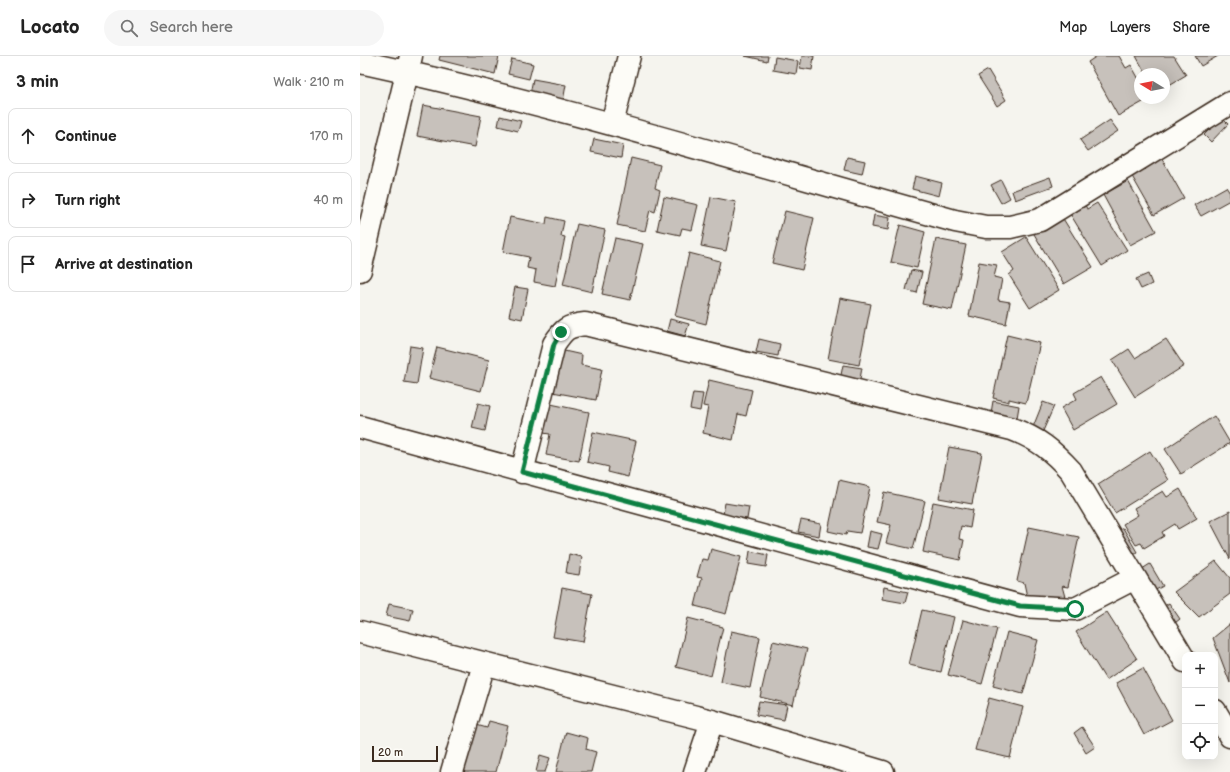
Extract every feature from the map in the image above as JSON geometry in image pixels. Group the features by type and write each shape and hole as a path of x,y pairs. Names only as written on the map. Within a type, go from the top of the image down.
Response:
{"street":[{"path":"612,124 629,56"},
{"path":"360,62 409,64 612,124 955,221 986,228 1010,228 1040,220 1230,103"},
{"path":"360,270 409,64"},
{"path":"522,472 554,344 561,332 570,325 585,324 1012,429 1030,436 1050,449 1071,471 1182,656"},
{"path":"360,427 1020,606 1075,609 1135,578"},
{"path":"360,632 712,721 883,772"},
{"path":"452,772 484,664"},
{"path":"1218,715 1229,732"},
{"path":"695,772 712,721"}],"building":[{"path":"440,56 499,56 495,74 439,60"},
{"path":"745,56 768,56 767,61"},
{"path":"802,56 814,56 812,70 800,68"},
{"path":"1097,56 1119,56 1126,68 1131,65 1134,70 1134,104 1139,104 1118,116 1088,62"},
{"path":"1136,56 1174,56 1186,75 1170,84 1170,68 1143,68"},
{"path":"1195,56 1218,56 1201,66"},
{"path":"775,57 798,61 796,74 773,70"},
{"path":"512,59 533,64 529,79 508,74"},
{"path":"988,70 1006,100 997,106 978,76"},
{"path":"533,79 566,85 563,101 530,94"},
{"path":"423,105 481,116 475,147 417,136"},
{"path":"500,116 521,121 518,131 498,126"},
{"path":"1221,117 1228,124 1211,142 1204,135"},
{"path":"1110,120 1118,131 1088,151 1080,140"},
{"path":"594,139 623,145 621,158 591,152"},
{"path":"1159,154 1184,198 1154,215 1129,171"},
{"path":"847,157 865,161 862,174 844,170"},
{"path":"631,158 660,165 655,188 660,190 655,212 650,210 645,231 617,225"},
{"path":"915,176 942,183 939,196 912,189"},
{"path":"1050,177 1053,186 1015,200 1012,191"},
{"path":"1001,180 1010,198 1001,203 991,185"},
{"path":"1128,181 1156,231 1130,245 1103,195"},
{"path":"1226,187 1230,193 1230,200 1201,216 1194,205"},
{"path":"664,197 698,205 692,230 682,228 680,235 657,230"},
{"path":"711,197 736,202 726,251 701,246"},
{"path":"1084,203 1087,209 1097,203 1127,250 1102,266 1069,212"},
{"path":"785,211 814,218 802,270 772,263"},
{"path":"874,215 890,218 888,230 872,227"},
{"path":"510,217 546,224 547,217 564,221 561,236 565,237 555,286 534,282 536,270 527,268 529,257 503,252"},
{"path":"1062,217 1093,267 1064,284 1034,234"},
{"path":"577,224 605,230 592,292 563,285"},
{"path":"900,225 925,232 917,268 891,262"},
{"path":"1026,237 1059,290 1030,308 1009,275 1014,271 1002,252"},
{"path":"615,238 643,244 630,300 602,294"},
{"path":"936,239 966,245 952,310 922,304"},
{"path":"689,253 720,261 706,324 675,316"},
{"path":"979,262 997,265 994,277 1002,279 998,300 1010,302 1006,324 969,316"},
{"path":"911,270 922,272 917,293 906,290"},
{"path":"1148,274 1152,284 1141,289 1136,279"},
{"path":"515,287 528,289 522,319 509,316"},
{"path":"840,298 871,304 859,365 828,359"},
{"path":"670,319 689,324 685,336 667,331"},
{"path":"1007,335 1040,343 1026,403 1009,399 1009,402 993,398"},
{"path":"759,339 780,344 778,356 756,352"},
{"path":"1166,339 1184,366 1135,397 1112,360 1129,349 1135,358"},
{"path":"410,346 423,348 417,384 404,382"},
{"path":"437,347 489,360 481,391 429,378"},
{"path":"560,350 582,355 581,365 602,369 596,400 547,391"},
{"path":"843,365 862,368 859,384 840,380"},
{"path":"1101,377 1117,404 1073,430 1061,408 1077,399 1074,393"},
{"path":"709,380 752,390 746,416 738,414 733,440 703,433 708,407 703,406"},
{"path":"693,393 703,394 700,411 690,409"},
{"path":"993,401 1019,406 1017,418 991,413"},
{"path":"541,402 589,412 579,461 546,455 550,434 536,432"},
{"path":"1043,402 1054,406 1043,431 1033,427"},
{"path":"478,403 490,406 485,431 472,428"},
{"path":"1214,416 1230,443 1181,474 1165,449"},
{"path":"593,432 636,441 628,477 608,472 609,467 587,462"},
{"path":"949,447 982,453 972,504 939,498"},
{"path":"1150,451 1168,480 1115,513 1098,484"},
{"path":"839,480 870,487 860,533 847,531 846,535 828,531"},
{"path":"1180,489 1197,518 1178,529 1175,524 1162,532 1164,536 1144,548 1141,543 1136,545 1123,524 1138,515 1134,508 1163,491 1167,497"},
{"path":"884,492 925,501 913,549 886,543 891,525 877,522"},
{"path":"933,502 973,510 970,528 961,526 959,539 964,540 960,560 923,552"},
{"path":"725,503 749,507 747,519 723,515"},
{"path":"1230,511 1230,559 1210,521"},
{"path":"801,520 821,524 819,536 798,532"},
{"path":"1029,527 1079,537 1068,587 1062,586 1065,597 1029,606 1024,583 1017,581"},
{"path":"1123,528 1137,552 1127,558 1113,534"},
{"path":"870,531 882,534 878,549 867,547"},
{"path":"711,549 741,557 726,614 695,606 702,578 697,577 702,559 708,560"},
{"path":"750,551 768,555 766,567 748,564"},
{"path":"569,554 582,557 579,575 566,573"},
{"path":"1216,561 1230,578 1230,594 1199,617 1174,592"},
{"path":"1150,564 1163,586 1152,592 1139,571"},
{"path":"884,587 908,592 905,603 882,599"},
{"path":"562,588 592,594 583,642 553,637"},
{"path":"1169,603 1180,619 1171,626 1160,609"},
{"path":"389,604 413,609 410,621 386,616"},
{"path":"922,610 954,617 941,672 909,665"},
{"path":"1107,612 1137,659 1106,680 1076,632"},
{"path":"688,618 723,627 711,676 676,667"},
{"path":"963,620 997,629 982,684 948,675"},
{"path":"1230,624 1230,683 1213,638"},
{"path":"731,631 760,637 750,688 721,682"},
{"path":"1007,632 1038,640 1023,694 993,686"},
{"path":"773,641 807,649 793,705 760,697"},
{"path":"1143,668 1172,720 1144,735 1116,683"},
{"path":"989,698 1023,707 1010,758 975,750"},
{"path":"759,701 787,705 784,720 756,715"},
{"path":"489,721 508,726 496,772 460,772 473,724 487,728"},
{"path":"1082,727 1095,747 1086,753 1074,733"},
{"path":"566,732 588,738 586,749 596,752 591,772 556,772"},
{"path":"540,755 550,758 545,772 536,772"}],"route":[{"path":"561,332 554,344 522,472 1020,606 1075,609"}]}
